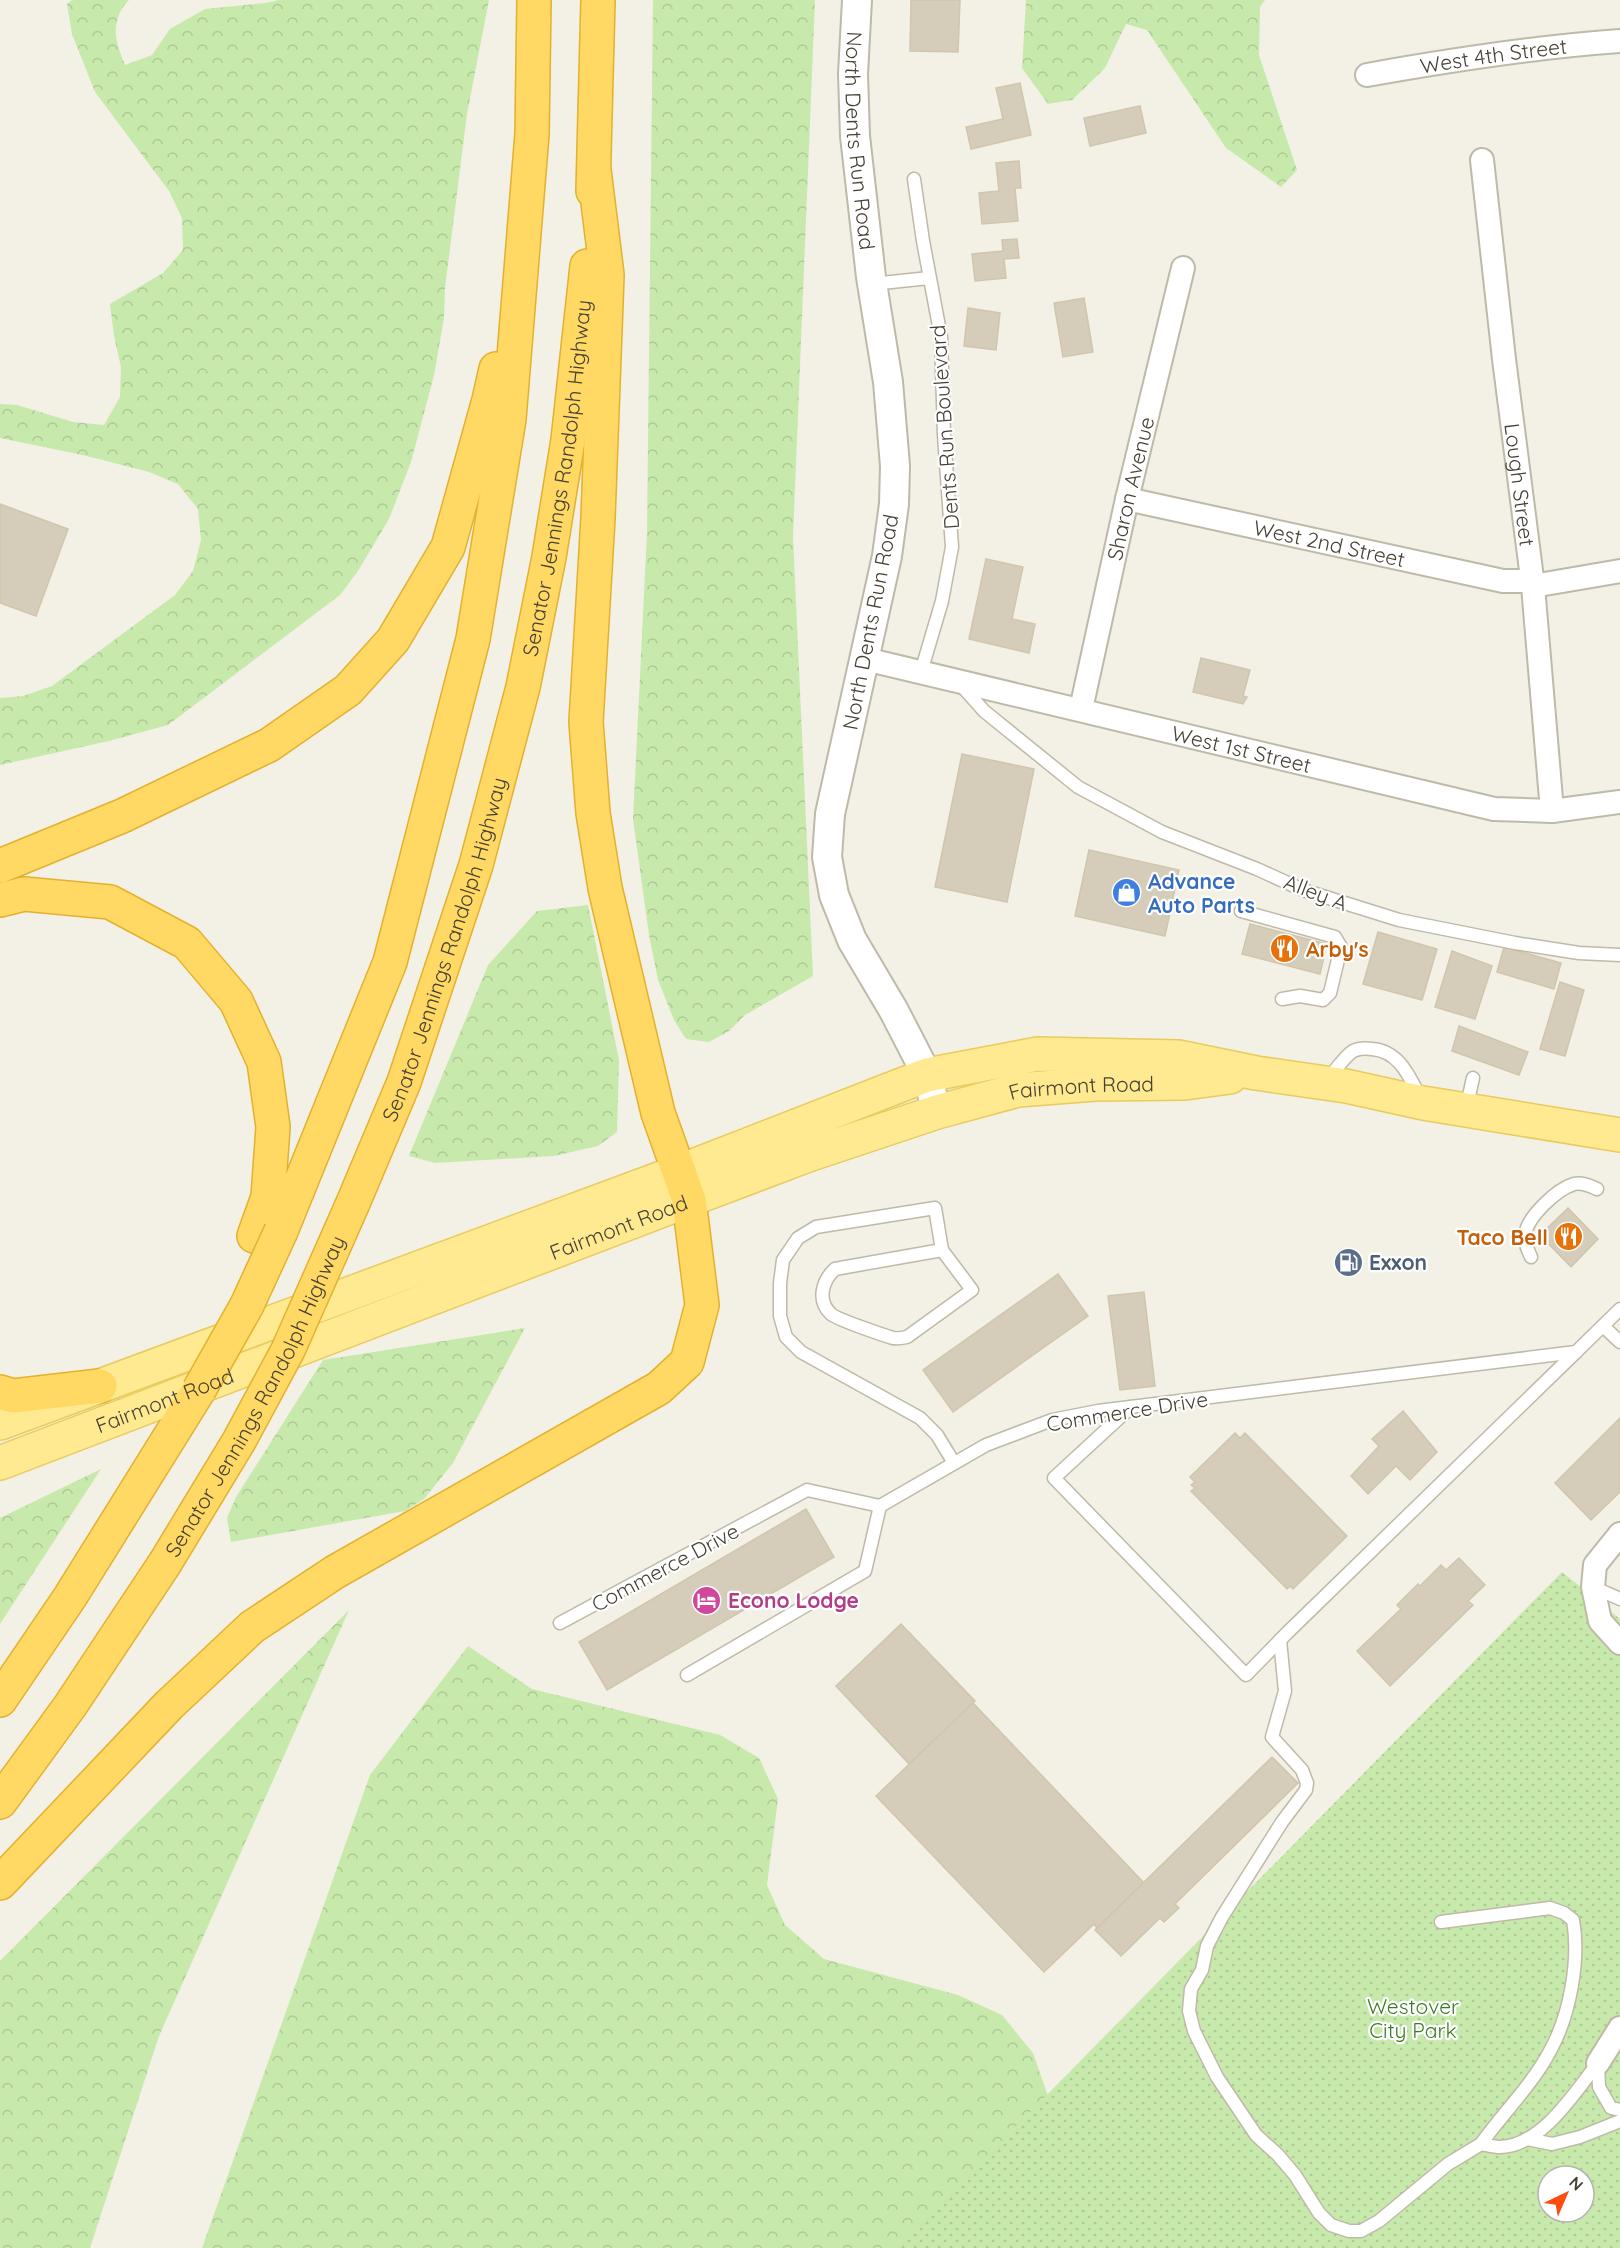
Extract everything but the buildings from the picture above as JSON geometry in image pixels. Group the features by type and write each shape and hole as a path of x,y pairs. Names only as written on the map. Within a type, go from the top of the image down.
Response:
{"highway":[{"path":"0,1700 70,1597 199,1390 390,962 473,639 509,419 532,134 534,0"},
{"name":"Senator Jennings Randolph Highway","path":"0,1802 70,1706 165,1563 239,1441 288,1350 404,1082 473,876 524,687 549,557 568,440 585,289 594,170 598,0"},
{"path":"0,1883 169,1704 252,1627 335,1572 659,1388 687,1362 702,1305 683,1186 658,1113 605,888 593,813 586,722 598,518 607,275 594,170"},
{"path":"0,866 122,816 269,745 348,690 393,640 448,547 489,400 523,241"},
{"path":"0,900 24,894 110,902 187,943 236,1001 264,1062 273,1127 268,1234"},
{"path":"0,1392 13,1396 100,1386"}],"main road":[{"name":"Fairmont Road","path":"0,1463 683,1186 927,1076 1038,1054 1178,1057 1423,1103 1620,1135"},
{"name":"Fairmont Road","path":"0,1423 100,1386 683,1186 818,1152 937,1112 1018,1090 1095,1084 1185,1083 1256,1073"}],"street":[{"name":"North Dents Run Road","path":"857,0 853,74 855,136 872,284 888,382 895,466 894,504 887,556 830,814 827,857 834,895 852,940 894,1011 927,1076 937,1112"},
{"name":"West 4th Street","path":"1367,75 1468,57 1620,41"},
{"name":"Lough Street","path":"1482,160 1532,584 1552,811"},
{"name":"Sharon Avenue","path":"1081,710 1127,499 1183,268"},
{"name":"West 2nd Street","path":"1127,499 1503,581 1532,584 1620,571"},
{"name":"West 1st Street","path":"865,659 1494,809 1552,811 1620,802"},
{"path":"1620,1534 1595,1565 1593,1587 1600,1621 1620,1643"},
{"path":"1598,2062 1620,2028"}],"lane":[{"name":"Dents Run Boulevard","path":"914,179 941,338 944,435 952,547 942,601 921,672"},
{"path":"872,284 929,278"},
{"name":"Alley A","path":"959,683 984,711 1078,787 1162,832 1257,869 1303,890 1399,920 1515,943 1620,955"},
{"path":"1241,911 1335,937 1341,947 1330,993 1323,1000 1300,996 1282,999"},
{"path":"1324,1083 1353,1052 1365,1048 1381,1049 1405,1067 1423,1103"},
{"path":"1466,1110 1473,1078"},
{"path":"1531,1257 1525,1243 1525,1233 1527,1224 1540,1208 1555,1195 1574,1184 1584,1184 1597,1189"},
{"path":"942,1250 835,1269 827,1276 822,1291 824,1305 831,1315 894,1338 907,1337 972,1290 942,1250 935,1208 816,1227 798,1239 783,1260 780,1316 786,1337 801,1352 920,1418 937,1435 954,1463"},
{"path":"1131,1407 1054,1478 1246,1675 1620,1309"},
{"path":"1603,1326 1619,1341"},
{"name":"Commerce Drive","path":"560,1623 807,1490 880,1506 986,1445 1052,1420 1131,1407 1576,1352"},
{"path":"687,1675 865,1571 880,1506"},
{"path":"1593,1587 1620,1599"},
{"path":"1280,1640 1285,1691 1272,1737 1302,1770 1307,1783 1306,1790 1222,1917 1207,1946 1202,1970 1191,1989 1189,2011 1194,2031 1232,2100 1256,2135 1295,2175 1319,2213 1331,2225 1349,2231 1361,2231 1379,2221 1448,2164 1481,2144 1551,2050 1572,1990 1576,1936 1573,1920 1564,1913 1550,1908 1442,1922"},
{"path":"1481,2144 1501,2147 1527,2139 1549,2124 1598,2062"},
{"path":"1598,2062 1599,2087 1611,2108 1620,2110"},
{"path":"1527,2139 1552,2144 1580,2137 1620,2121"}],"green space":[{"path":"72,0 129,0 116,23 117,39 125,65 152,55 170,29 205,9 279,0 489,0 467,114 445,288 444,318 434,375 411,462 389,519 358,571 340,595 168,725 109,741 0,765 0,698 23,696 52,686 175,595 193,571 201,540 198,509 178,484 149,472 87,456 0,438 0,404 17,405 73,422 104,425 120,397 121,367 110,304 163,273 183,250 182,218 169,191 95,92 72,34 67,4"},
{"path":"653,0 815,0 793,537 813,976 745,1015 729,1031 709,1042 686,1039 674,1020 658,980 649,935 633,819 647,533"},
{"path":"1026,0 1265,0 1260,7 1259,55 1297,170 1281,187 1226,148 1147,30 1126,24 1105,68 1072,100 1048,104 1022,68"},
{"path":"588,905 619,1060 617,1132 598,1146 554,1156 435,1163 409,1156 488,965 537,911"},
{"path":"525,1328 453,1463 424,1499 405,1511 231,1542 227,1518 236,1497 323,1360"},
{"path":"101,1469 0,1624 0,1518"},
{"name":"Westover City Park","path":"1562,1572 1620,1619 1620,2248 896,2248"},
{"path":"349,1610 159,2036 90,2248 0,2248 0,1961"},
{"path":"468,1646 532,1689 720,1735 759,1758 778,1799 767,1885 785,1925 824,1959 958,1995 1002,2015 1033,2053 1049,2099 1055,2248 202,2248 370,1775"}],"place":[{"name":"Advance Auto Parts","path":"1127,893"},
{"name":"Arby's","path":"1285,949"},
{"name":"Taco Bell","path":"1569,1237"},
{"name":"Exxon","path":"1348,1262"},
{"name":"Econo Lodge","path":"707,1600"}]}
